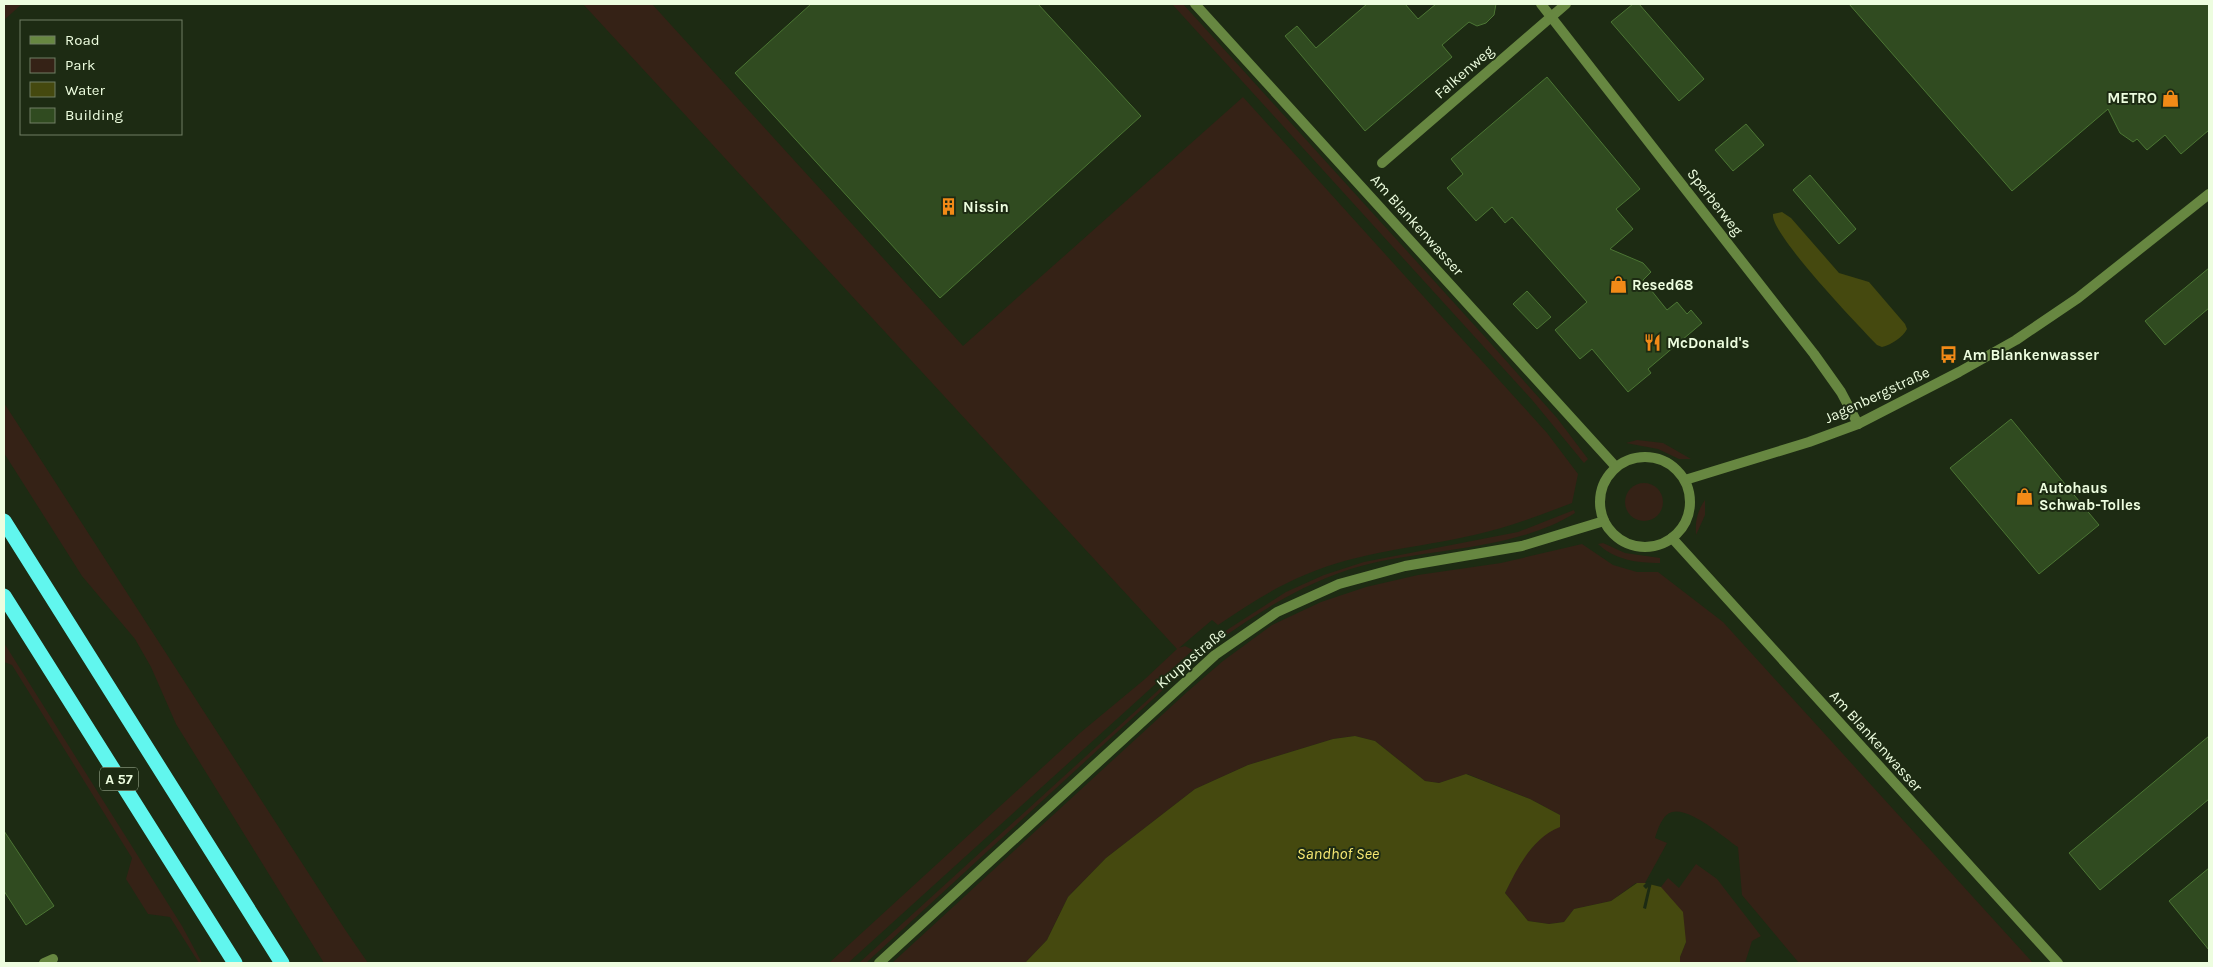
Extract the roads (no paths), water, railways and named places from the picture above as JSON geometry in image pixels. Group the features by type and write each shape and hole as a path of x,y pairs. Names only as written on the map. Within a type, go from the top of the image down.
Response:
{"highway":[{"name":"A 57","path":"4,521 282,963"},
{"name":"A 57","path":"4,596 235,963"}],"street":[{"name":"Am Blankenwasser","path":"1195,4 1616,467"},
{"name":"Sperberweg","path":"1541,4 1823,366 1858,424"},
{"name":"Falkenweg","path":"1382,163 1566,4"},
{"name":"Jagenbergstraße","path":"1685,480 1809,442 1858,424 1959,372 2016,340 2078,298 2129,260 2209,194"},
{"path":"1641,456 1654,457 1672,466 1685,480 1690,496 1689,510 1684,524 1672,538 1650,546 1636,546 1617,537 1604,521 1600,507 1600,492 1606,478 1616,467 1628,460 1641,456"},
{"name":"Kruppstraße","path":"879,963 1215,655 1277,612 1308,596 1370,574 1522,546 1604,521"},
{"name":"Am Blankenwasser","path":"1672,538 2058,963"}],"water":[{"path":"1782,212 1791,218 1839,273 1869,282 1905,324 1907,329 1903,335 1885,346 1877,345 1817,280 1785,240 1776,225 1773,214"},
{"name":"Sandhof See","path":"1355,736 1375,741 1425,781 1439,783 1466,774 1530,799 1560,815 1560,827 1541,838 1527,854 1505,893 1528,921 1549,924 1564,922 1574,909 1611,901 1637,883 1661,887 1683,912 1686,942 1680,957 1680,963 1025,963 1047,940 1068,897 1106,858 1195,789 1248,765 1333,739"}],"place":[{"name":"METRO","path":"2171,98"},
{"name":"Nissin","path":"949,207"},
{"name":"Resed68","path":"1618,285"},
{"name":"McDonald's","path":"1653,343"},
{"name":"Am Blankenwasser","path":"1949,355"},
{"name":"Autohaus Schwab-Tolles","path":"2025,497"}]}
